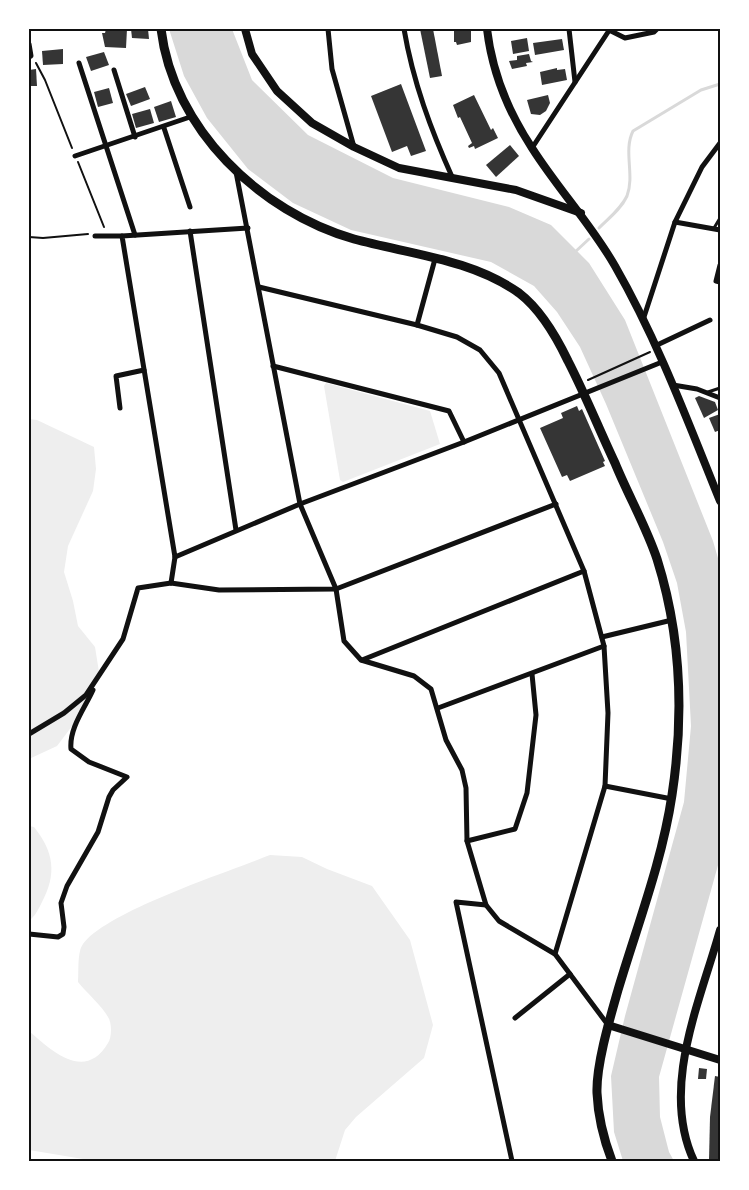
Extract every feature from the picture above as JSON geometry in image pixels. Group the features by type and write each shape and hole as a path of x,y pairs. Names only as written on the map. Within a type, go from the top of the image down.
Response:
{"main road":[{"path":"161,29 162,42 174,78 193,116 236,171 274,202 315,226 353,238 479,271 521,294 540,315 585,389 655,556 672,620 680,717 672,799 658,862 611,1026 597,1091 605,1143 612,1161"}],"street":[{"path":"245,29 252,54 277,91 312,123 354,148 399,168 454,180 516,190 581,213"},
{"path":"328,29 332,69 354,148"},
{"path":"404,29 410,64 430,128 454,180"},
{"path":"487,29 489,45 502,89 532,148 581,213 615,266 643,320 673,385 720,501"},
{"path":"569,29 575,83"},
{"path":"532,148 609,30 625,38 654,32 656,29"},
{"path":"29,44 30,56"},
{"path":"79,63 135,235"},
{"path":"114,70 135,137"},
{"path":"75,156 164,128 193,116"},
{"path":"164,128 190,207"},
{"path":"643,320 675,222 702,167 720,143"},
{"path":"236,171 300,504 336,589 344,641 361,660 414,676 431,689 446,740 462,770 466,788 467,841 486,905 499,921 555,954 611,1026 720,1060"},
{"path":"675,222 717,229"},
{"path":"95,236 248,228"},
{"path":"190,231 236,530"},
{"path":"122,236 175,557 170,582"},
{"path":"417,325 435,258"},
{"path":"720,266 716,281 720,282"},
{"path":"259,287 417,325 457,337 480,350 499,373 584,571 604,646 608,713 604,786 555,954"},
{"path":"656,347 710,320"},
{"path":"175,557 300,504 518,420 585,389 662,362"},
{"path":"273,366 449,411 464,442"},
{"path":"120,408 116,376 144,370"},
{"path":"673,385 697,388 720,398"},
{"path":"29,734 64,713 86,696 123,639 138,588 170,582 219,590 336,589 556,504"},
{"path":"361,660 584,571"},
{"path":"602,637 672,620"},
{"path":"438,708 604,646"},
{"path":"467,841 515,828 527,793 536,715 532,674"},
{"path":"29,934 58,937 63,934 62,903 67,886 98,832 109,797 113,790 127,777 90,762 71,748 70,739 73,731 99,675"},
{"path":"604,786 672,799"},
{"path":"486,905 456,902 512,1161"},
{"path":"694,1161 685,1136 680,1107 682,1049 720,930"},
{"path":"515,1018 570,974"}],"lane":[{"path":"717,229 720,218"},
{"path":"708,393 720,388"}],"path":[{"path":"30,56 45,80 107,236"},
{"path":"29,237 43,238 88,234 95,236"},
{"path":"585,389 656,347"}],"shaded area":[{"path":"169,29 232,29 252,80 308,135 393,178 509,207 551,225 589,263 625,320 713,541 720,565 720,858 659,1077 660,1117 669,1152 674,1161 623,1161 614,1132 611,1076 625,1016 684,802 691,726 686,632 677,583 663,542 606,404 580,347 557,312 534,286 491,262 351,230 293,203 248,169 207,118 184,76"},
{"path":"326,383 430,411 440,444 343,482 340,480 324,386"},
{"path":"29,419 37,420 94,447 96,469 93,491 68,546 64,572 78,626 95,647 99,672 88,705 57,746 29,759"},
{"path":"29,826 34,827 46,845 51,863 51,873 47,892 36,913 29,921"},
{"path":"270,855 302,857 327,869 372,886 410,940 433,1025 424,1058 356,1117 345,1130 335,1161 95,1161 29,1150 29,1031 58,1054 79,1062 99,1055 108,1043 111,1034 108,1017 78,982 79,957 83,944 96,932 141,906"}],"building":[{"path":"106,29 127,29 126,48 105,47 102,33 105,33"},
{"path":"131,29 148,29 149,39 132,38"},
{"path":"420,29 433,29 442,76 430,78"},
{"path":"454,29 471,29 471,42 457,45 454,42"},
{"path":"527,38 529,51 513,54 511,41"},
{"path":"562,39 564,50 535,55 533,43"},
{"path":"63,49 63,64 43,65 42,51"},
{"path":"104,52 109,65 91,71 86,57"},
{"path":"529,54 533,62 526,63 527,66 512,69 509,61 517,60 517,56"},
{"path":"557,68 557,70 565,69 567,80 542,85 540,72"},
{"path":"36,69 37,86 29,86 29,70"},
{"path":"401,84 426,151 411,156 407,146 392,152 371,96"},
{"path":"145,87 150,99 131,106 126,94"},
{"path":"109,88 113,103 98,107 94,92"},
{"path":"474,95 491,130 493,128 498,138 475,149 474,146 469,148 468,146 472,143 453,105"},
{"path":"548,95 550,103 546,111 540,115 531,114 527,100"},
{"path":"171,101 176,117 159,122 154,107"},
{"path":"150,109 154,123 136,128 132,114"},
{"path":"510,145 519,156 496,177 486,165"},
{"path":"699,396 715,402 718,410 704,418 695,398"},
{"path":"577,406 579,411 582,409 605,461 603,462 605,466 570,481 567,475 562,477 540,428 563,418 561,413"},
{"path":"720,414 720,430 715,432 709,418"},
{"path":"699,1068 707,1069 706,1079 698,1079"},
{"path":"715,1076 720,1077 720,1161 709,1161 710,1117"}],"waterway":[{"path":"599,228 618,209 627,196 630,180 629,147 633,131 701,90 720,84"},
{"path":"575,252 589,239"}]}
